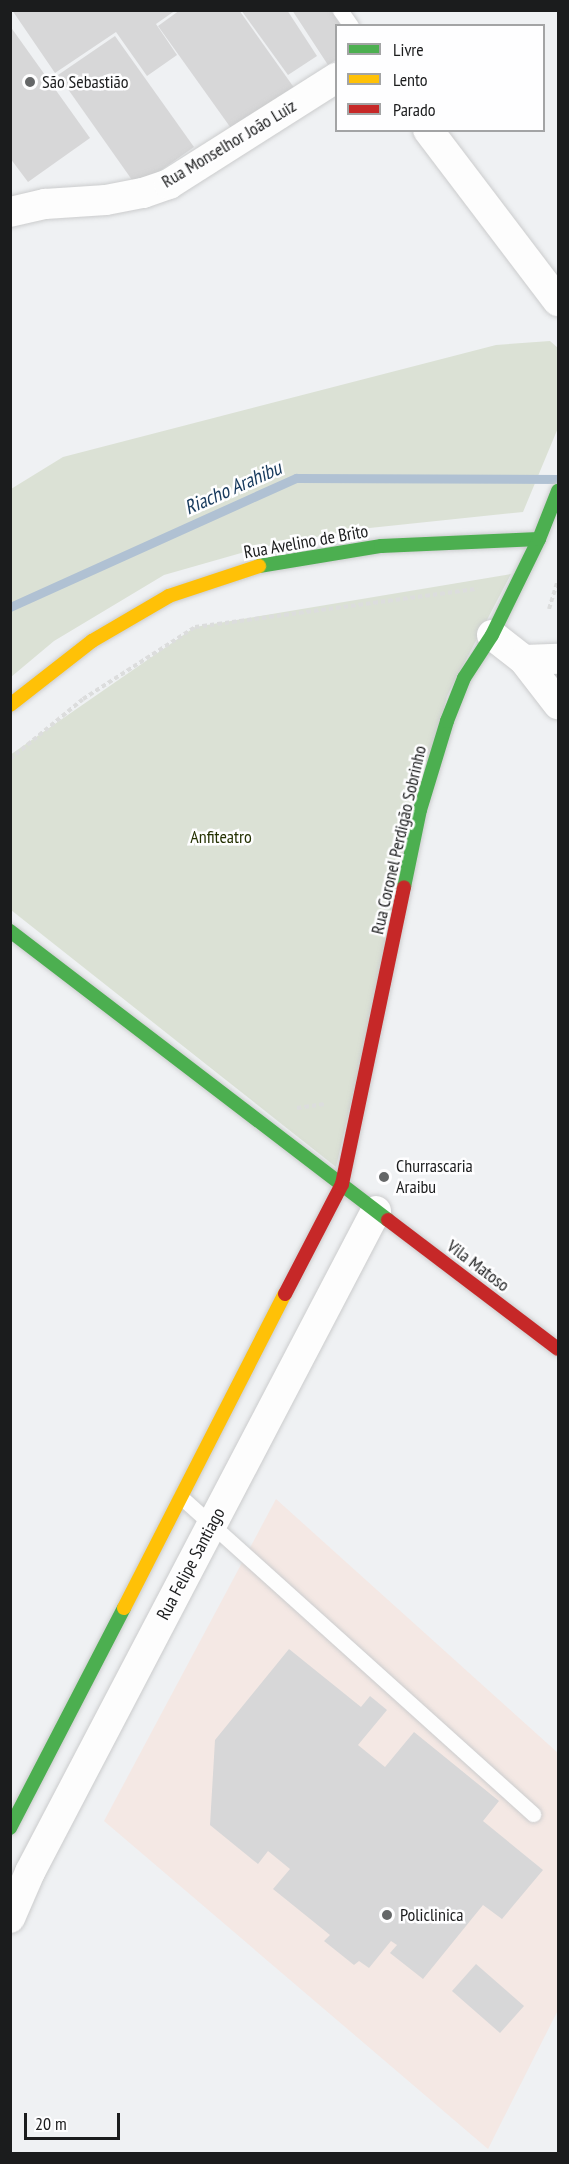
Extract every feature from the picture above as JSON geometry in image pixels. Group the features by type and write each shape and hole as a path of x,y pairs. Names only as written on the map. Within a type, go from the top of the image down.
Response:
{"street":[{"name":"Rua Monselhor João Luiz","path":"10,212 45,204 134,195 169,184 335,79"},
{"path":"430,132 558,301"},
{"name":"Rua Coronel Perdigão Sobrinho","path":"342,1184 420,810 447,721 464,678 492,635 539,539 557,493"},
{"name":"Rua Avelino de Brito","path":"10,705 92,641 169,596 254,567 381,546 539,539"},
{"path":"492,635 524,660 558,704"},
{"path":"524,660 558,659"},
{"name":"Vila Matoso","path":"10,931 558,1349"},
{"path":"10,1828 342,1184"},
{"name":"Rua Felipe Santiago","path":"10,1918 30,1872 376,1211"},
{"path":"80,1693 114,1711"}],"lane":[{"path":"340,10 350,24"},
{"path":"181,1497 533,1814"}],"path":[{"path":"549,609 558,580"},
{"path":"10,759 83,699 195,627 478,589"},
{"path":"293,1107 303,1108 328,1103"}],"shaded area":[{"name":"Policlinica","path":"276,1499 558,1753 558,2010 488,2149 104,1821"}],"green space":[{"path":"550,341 558,348 558,428 523,512 360,529 262,547 164,575 54,641 11,677 11,489 63,457 496,345"},
{"name":"Anfiteatro","path":"511,574 447,696 336,1167 11,910 10,755 195,627"}],"building":[{"path":"12,10 176,10 156,24 177,55 147,76 116,32 55,73"},
{"path":"180,10 239,10 295,89 233,131 158,26"},
{"path":"241,10 287,10 317,56 288,75"},
{"path":"292,10 331,10 340,24 335,24 335,61 328,65"},
{"name":"São Sebastião","path":"10,26 90,138 28,182 10,158"},
{"path":"115,36 194,147 137,187 58,75"},
{"path":"289,1649 361,1707 370,1696 387,1710 358,1745 385,1767 414,1732 499,1801 483,1821 543,1870 502,1919 483,1905 423,1979 390,1953 397,1945 391,1941 369,1968 359,1961 354,1965 324,1941 330,1935 273,1889 290,1869 268,1851 258,1864 210,1825 215,1740"},
{"path":"476,1964 524,2006 500,2033 452,1991"}],"waterway":[{"name":"Riacho Arahibu","path":"10,607 296,478 558,479"}],"traffic: fast":[{"path":"404,887 420,810 447,721 464,678 492,635 539,539 558,491"},
{"path":"259,566 381,546 539,539"},
{"path":"10,931 388,1220"},
{"path":"10,1828 124,1608"}],"traffic: slow":[{"path":"10,705 92,641 169,596 259,566"},
{"path":"124,1608 285,1294"}],"traffic: jam":[{"path":"285,1294 342,1184 404,887"},
{"path":"388,1220 558,1349"}],"place":[{"name":"São Sebastião","path":"30,82"},
{"name":"Churrascaria Araibu","path":"384,1177"},
{"name":"Policlinica","path":"387,1915"}]}
